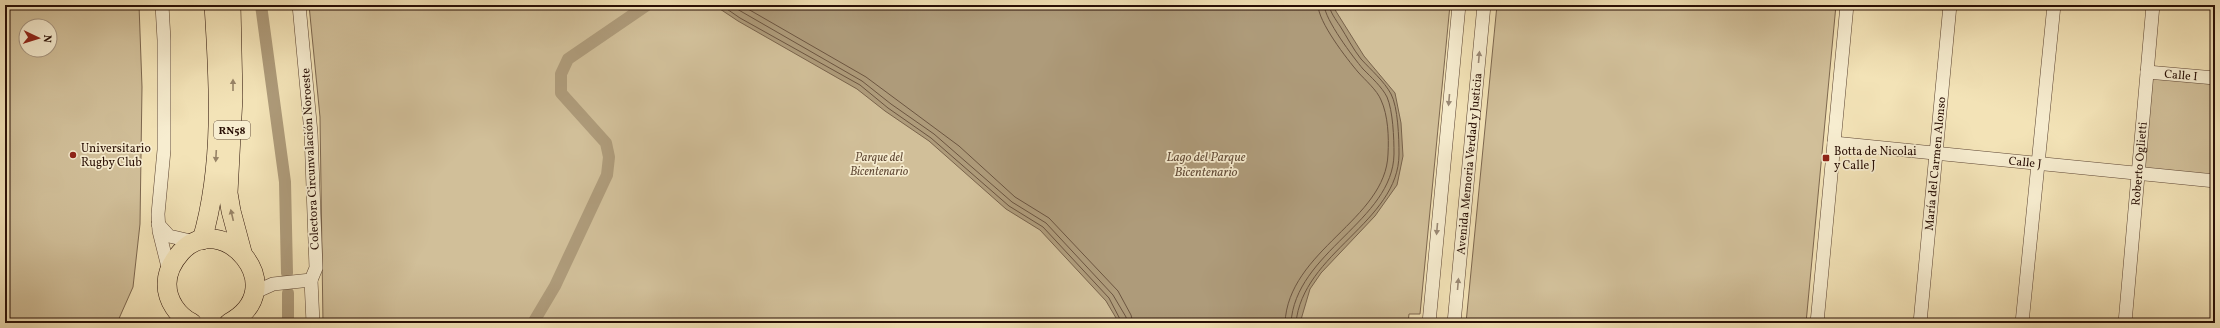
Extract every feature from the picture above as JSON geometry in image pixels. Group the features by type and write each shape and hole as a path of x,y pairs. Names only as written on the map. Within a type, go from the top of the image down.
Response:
{"highway":[{"name":"RN58","path":"199,241 210,212 214,188 218,113 214,5"},
{"name":"RN58","path":"231,5 233,97 228,193 231,211 254,280 254,293"},
{"path":"184,320 170,298 167,285 169,271 179,254 199,241 217,240 230,244 247,260"},
{"path":"234,321 244,311 254,293"}],"street":[{"path":"162,5 164,40 164,150 158,224 169,271"},
{"name":"Colectora Circunvalación Noroeste","path":"298,5 311,133 316,224 316,268 311,280 313,323"},
{"name":"Avenida Memoria Verdad y Justicia","path":"1429,323 1458,5"},
{"name":"Avenida Memoria Verdad y Justicia","path":"1454,323 1484,5"},
{"path":"1817,323 1847,5"},
{"name":"María del Carmen Alonso","path":"1920,323 1950,5"},
{"path":"2022,323 2054,5"},
{"name":"Roberto Oglietti","path":"2125,323 2153,5"},
{"name":"Calle I","path":"2147,72 2215,78"},
{"name":"Calle J","path":"1834,143 2215,181"},
{"path":"158,224 169,236 199,241"},
{"path":"247,260 279,284"},
{"path":"254,293 273,284 311,280"}],"green space":[{"name":"Universitario Rugby Club","path":"5,5 139,5 142,87 140,224 133,287 117,323 5,323"},
{"name":"Parque del Bicentenario","path":"309,5 1450,5 1420,314 1409,314 1408,323 323,323 320,117"},
{"path":"1497,5 1836,5 1806,323 1466,323"},
{"path":"2152,77 2215,83 2215,176 2144,170"}],"water":[{"name":"Lago del Parque Bicentenario","path":"714,5 1332,5 1364,56 1395,93 1401,123 1403,156 1397,185 1375,216 1321,273 1310,289 1300,323 1119,323 1106,301 1040,230 1006,209 929,141 885,111 857,89 738,21"}],"waterway":[{"path":"261,5 285,182 287,273"},
{"path":"533,323 555,286 607,175 609,157 606,143 561,93 561,74 568,59 647,5"},
{"path":"288,293 288,323"}],"place":[{"name":"Universitario Rugby Club","path":"73,155"},
{"name":"Botta de Nicolai y Calle J","path":"1826,158"}]}
